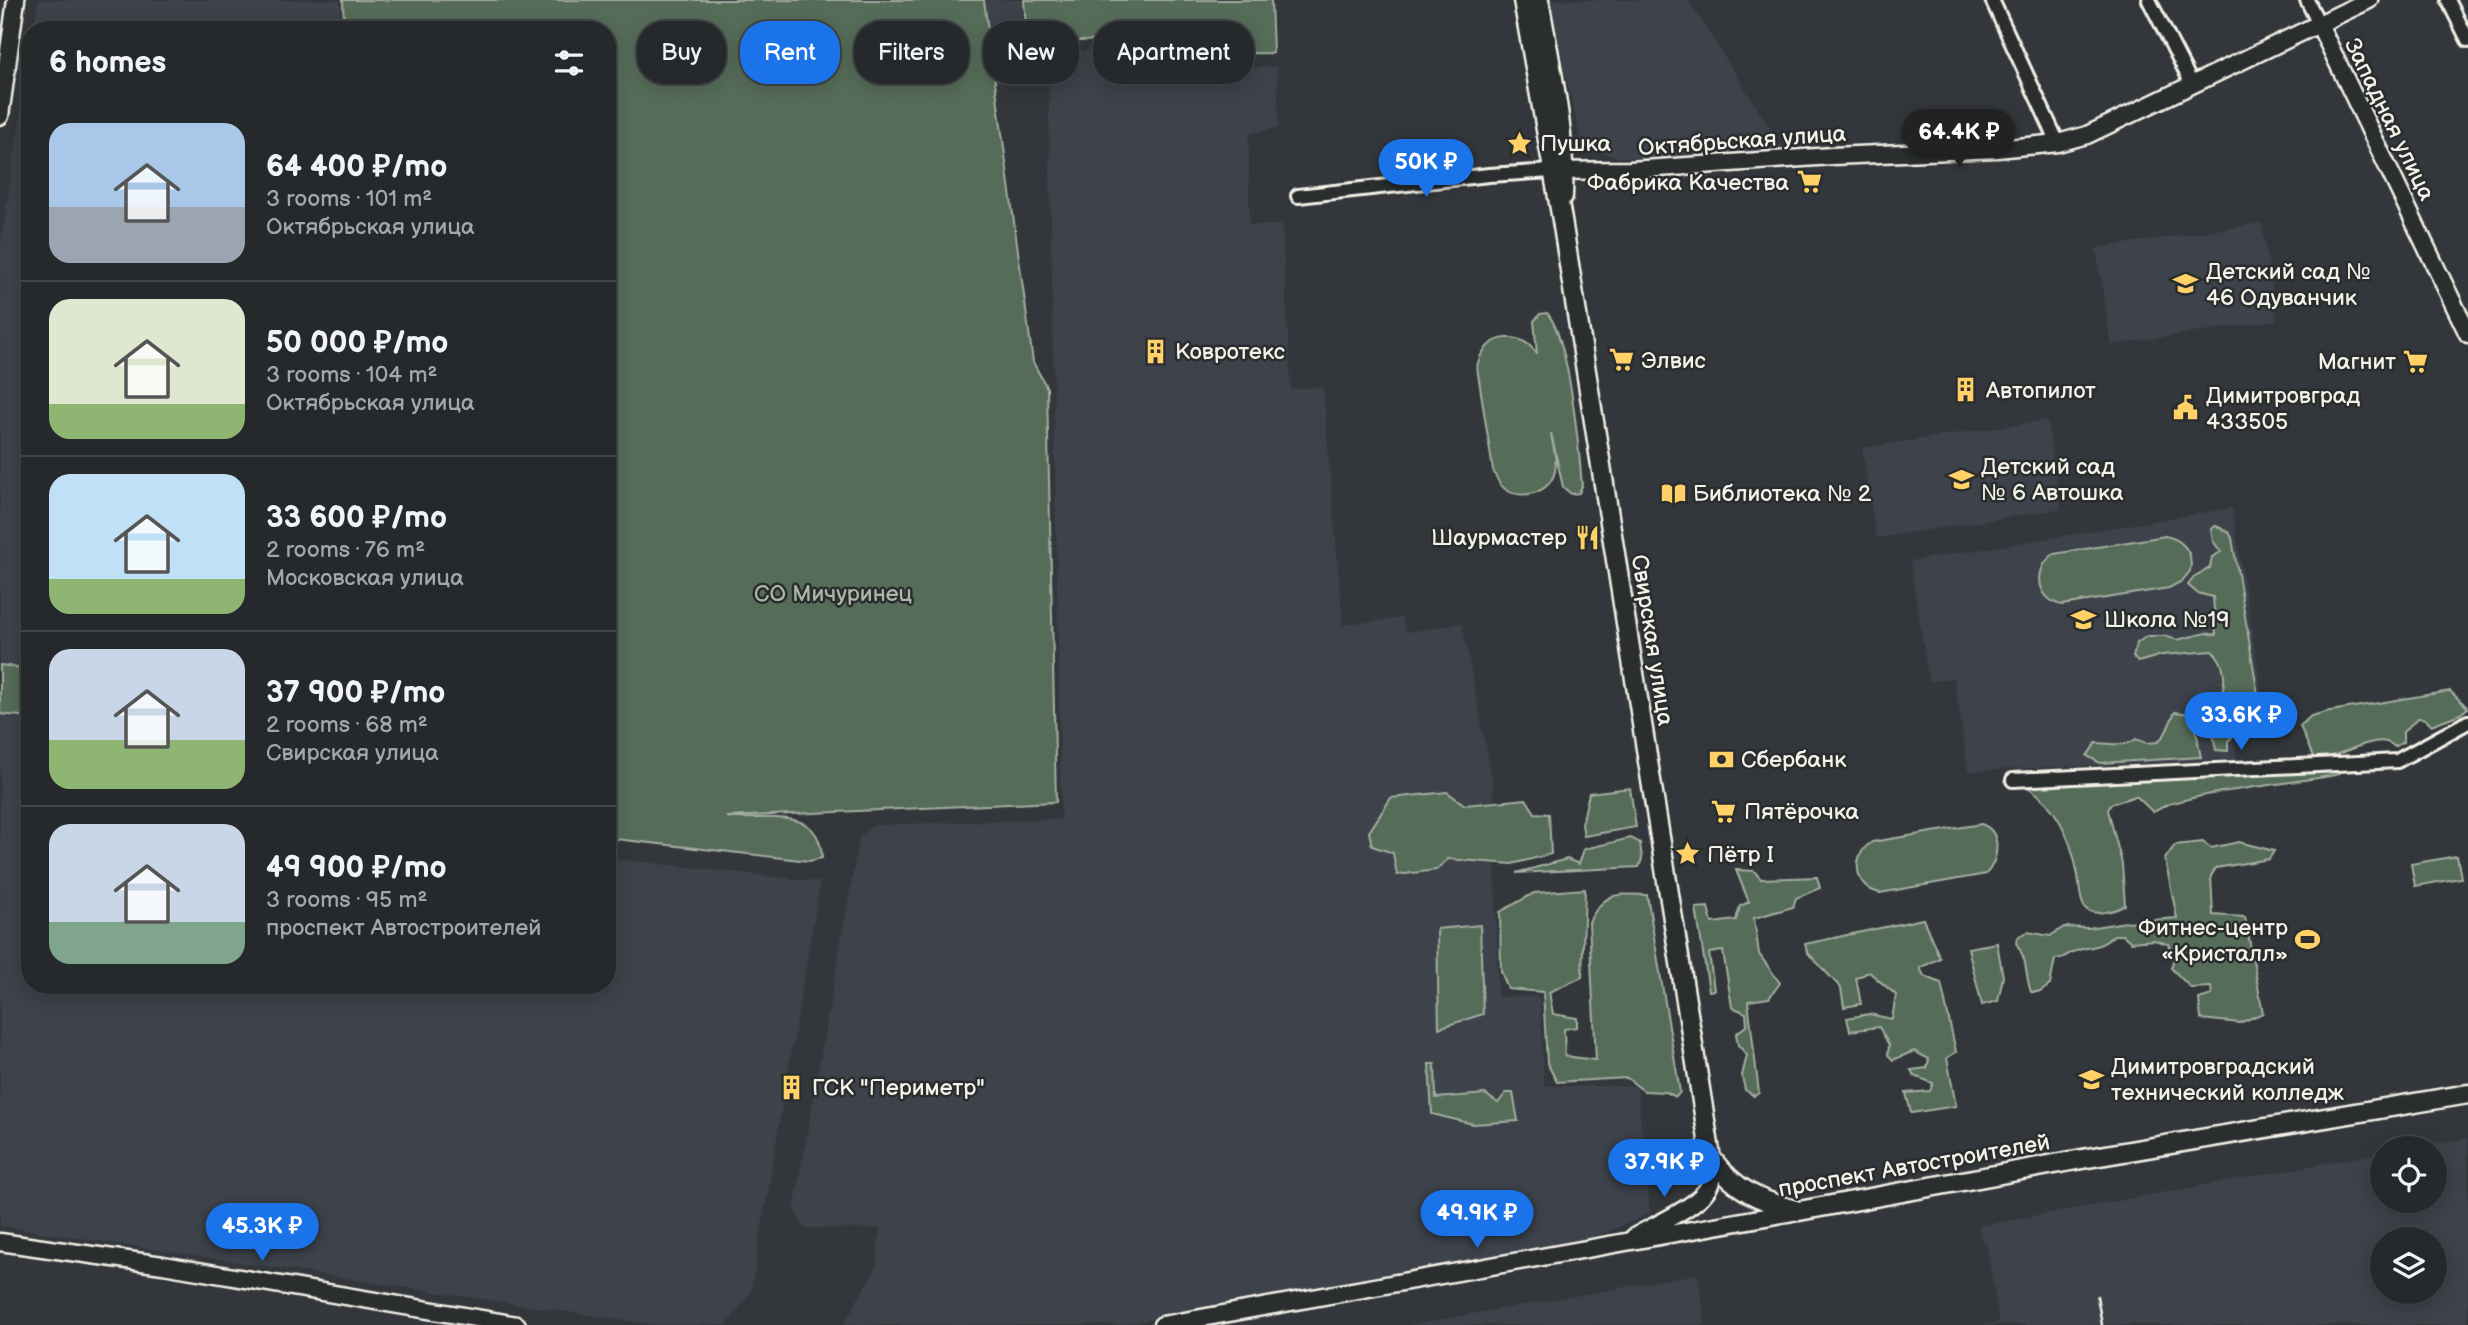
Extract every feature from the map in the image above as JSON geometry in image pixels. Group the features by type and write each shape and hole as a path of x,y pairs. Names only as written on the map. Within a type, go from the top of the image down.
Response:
{"highway":[{"name":"Свирская улица","path":"1523,0 1558,171 1562,220 1711,1158"},
{"path":"1539,0 1561,129 1558,171"},
{"name":"проспект Автостроителей","path":"1799,1211 2082,1159 2468,1094"},
{"path":"1711,1158 1734,1183 1754,1198 1799,1211"}],"main road":[{"path":"0,116 16,0"},
{"name":"Октябрьская улица","path":"1558,171 1610,172 1832,156 1997,149 2058,142 2087,135 2369,0"},
{"name":"Западная улица","path":"2319,23 2467,330"},
{"name":"Свирская улица","path":"1624,1243 1691,1205 1703,1195 1711,1182 1711,1158"},
{"name":"проспект Автостроителей","path":"1162,1325 1799,1211"},
{"path":"0,1242 163,1265 517,1325"}],"street":[{"path":"1992,0 2058,142"},
{"path":"2149,0 2192,84"},
{"name":"Западная улица","path":"2306,0 2319,23"},
{"path":"2448,0 2468,40"},
{"name":"Октябрьская улица","path":"1298,196 1489,175 1558,171"},
{"path":"2013,780 2397,761 2468,722"}],"shaded area":[{"path":"38,0 339,0 341,5 340,21 34,21"},
{"path":"985,0 1022,0 1023,21 988,21"},
{"path":"1547,0 1688,0 1784,150 1640,158 1616,157 1589,149 1581,140"},
{"path":"1093,50 1093,84 1254,84 1254,67 1277,67 1279,127 1249,134 1249,225 1282,225 1291,389 1323,387 1343,625 1402,618 1406,632 1462,623 1493,783 1498,997 1540,996 1544,1086 1637,1086 1650,1213 1586,1241 1121,1325 843,1325 876,1268 880,1229 804,1228 794,1209 859,838 873,825 1061,819 1049,84 1079,84 1079,51"},
{"path":"21,112 21,994 616,994 616,859 820,882 751,1292 727,1325 654,1325 0,1226 0,249"},
{"name":"Детский сад № 46 Одуванчик","path":"2262,223 2277,320 2111,345 2096,248"},
{"name":"Детский сад № 6 Автошка","path":"2047,420 2061,509 1876,538 1862,448"},
{"name":"Школа №19","path":"2232,508 2266,718 2231,723 2237,759 1968,771 1954,678 1929,682 1910,561"},
{"path":"2468,1138 2468,1325 1982,1325 1999,1322 1986,1242 1982,1242 1979,1226 2370,1155 2370,1213 2447,1213 2447,1142"},
{"path":"1698,1274 1706,1325 1409,1325 1682,1277"}],"green space":[{"name":"СО Мичуринец","path":"343,0 984,0 987,21 983,21 983,84 995,84 1033,362 1047,388 1056,802 726,817 801,822 811,829 819,840 822,858 809,861 616,839 616,21 344,21"},
{"path":"1024,0 1271,0 1273,53 1254,53 1254,21 1093,21 1093,41 1079,41 1079,21 1025,21"},
{"path":"1547,313 1555,326 1567,369 1582,486 1579,493 1571,494 1563,487 1551,433 1556,462 1552,479 1534,493 1512,493 1498,481 1493,470 1477,367 1486,348 1502,338 1521,340 1530,345 1537,354 1534,321 1540,314"},
{"path":"2216,526 2229,532 2232,538 2258,695 2269,716 2264,728 2253,731 2239,730 2228,741 2228,751 2216,750 2213,733 2213,710 2224,680 2223,669 2216,654 2212,651 2162,655 2138,662 2133,657 2137,643 2147,636 2165,636 2177,640 2206,633 2216,635 2213,597 2197,593 2188,585 2195,576 2210,568 2212,557 2221,552 2213,541 2211,529"},
{"path":"2165,536 2177,540 2186,548 2191,564 2190,571 2182,581 2169,588 2062,605 2047,597 2040,583 2043,567 2054,554"},
{"path":"0,665 21,668 21,716 0,714"},
{"path":"2450,691 2468,708 2460,714 2431,725 2425,719 2418,718 2403,732 2403,742 2395,747 2378,741 2323,758 2313,757 2300,726 2311,716 2330,711"},
{"path":"2175,712 2191,714 2201,757 2100,763 2087,756 2096,743 2122,744 2136,739 2147,743 2158,742 2165,734"},
{"path":"2345,769 2335,775 2193,798 2168,804 2153,812 2136,796 2111,804 2108,810 2122,864 2125,905 2099,913 2088,911 2083,905 2068,838 2056,815 2029,788 2029,783"},
{"path":"1630,788 1636,827 1584,836 1582,824 1589,793"},
{"path":"1447,792 1465,805 1526,799 1535,813 1549,814 1551,854 1512,864 1448,859 1436,870 1397,875 1393,853 1372,846 1369,832 1391,798"},
{"path":"1981,824 1993,833 1997,847 1994,862 1986,874 1880,893 1871,890 1860,878 1860,855 1872,842"},
{"path":"1631,838 1640,843 1642,859 1639,867 1516,873 1567,859 1579,864 1584,849"},
{"path":"2203,842 2211,848 2239,842 2274,851 2269,859 2216,868 2211,876 2213,915 2245,917 2263,1013 2240,1023 2201,1019 2199,999 2212,995 2211,987 2191,988 2171,968 2174,958 2168,944 2154,940 2131,942 2123,935 2114,935 2102,944 2055,959 2050,985 2040,992 2031,992 2025,962 2016,943 2019,936 2028,932 2050,936 2064,927 2088,928 2177,918 2165,859 2175,845"},
{"path":"2457,856 2461,878 2415,886 2411,864"},
{"path":"1736,870 1754,871 1761,879 1817,877 1820,888 1796,898 1793,907 1754,918 1759,954 1780,983 1769,998 1748,1001 1759,1093 1754,1096 1745,1090 1742,1076 1747,1055 1738,1045 1736,1034 1747,1025 1746,1013 1732,1007 1723,951 1709,953 1714,990 1709,991 1696,908 1708,907 1712,923 1736,920 1740,906 1749,902"},
{"path":"1585,889 1582,977 1549,992 1553,1014 1577,1018 1577,1027 1564,1029 1565,1056 1596,1060 1589,922 1600,905 1612,897 1627,894 1647,895 1680,1092 1676,1097 1666,1092 1644,1091 1627,1078 1557,1082 1547,1063 1543,992 1508,989 1501,971 1500,912 1534,893"},
{"path":"1923,919 1940,958 1920,968 1924,976 1941,983 1956,1052 1947,1058 1956,1106 1911,1113 1906,1093 1930,1091 1933,1083 1914,1076 1911,1070 1927,1068 1929,1059 1914,1051 1893,1060 1888,1055 1889,1045 1879,1027 1850,1031 1847,1018 1869,1014 1892,1019 1896,995 1869,972 1856,978 1861,1004 1844,1007 1841,988 1807,952 1805,944"},
{"path":"1480,925 1483,1014 1439,1028 1437,929"},
{"path":"1997,943 2003,977 1998,1001 1982,1005 1968,948"},
{"path":"1429,1064 1435,1064 1436,1098 1485,1094 1498,1103 1506,1093 1513,1093 1518,1121 1473,1124 1432,1114"}],"railway":[{"path":"2097,1296 2102,1325"}],"place":[{"name":"Пушка","path":"1520,143"},
{"name":"Фабрика Качества","path":"1809,182"},
{"name":"Детский сад № 46 Одуванчик","path":"2186,284"},
{"name":"Ковротекс","path":"1155,351"},
{"name":"Элвис","path":"1621,360"},
{"name":"Магнит","path":"2416,361"},
{"name":"Автопилот","path":"1966,390"},
{"name":"Димитровград 433505","path":"2186,408"},
{"name":"Детский сад № 6 Автошка","path":"1961,479"},
{"name":"Библиотека № 2","path":"1673,493"},
{"name":"Шаурмастер","path":"1587,537"},
{"name":"Школа №19","path":"2084,619"},
{"name":"Сбербанк","path":"1721,759"},
{"name":"Пятёрочка","path":"1724,811"},
{"name":"Пётр I","path":"1687,854"},
{"name":"Фитнес-центр «Кристалл»","path":"2308,940"},
{"name":"Димитровградский технический колледж","path":"2091,1079"},
{"name":"ГСК \"Периметр\"","path":"792,1087"}]}
